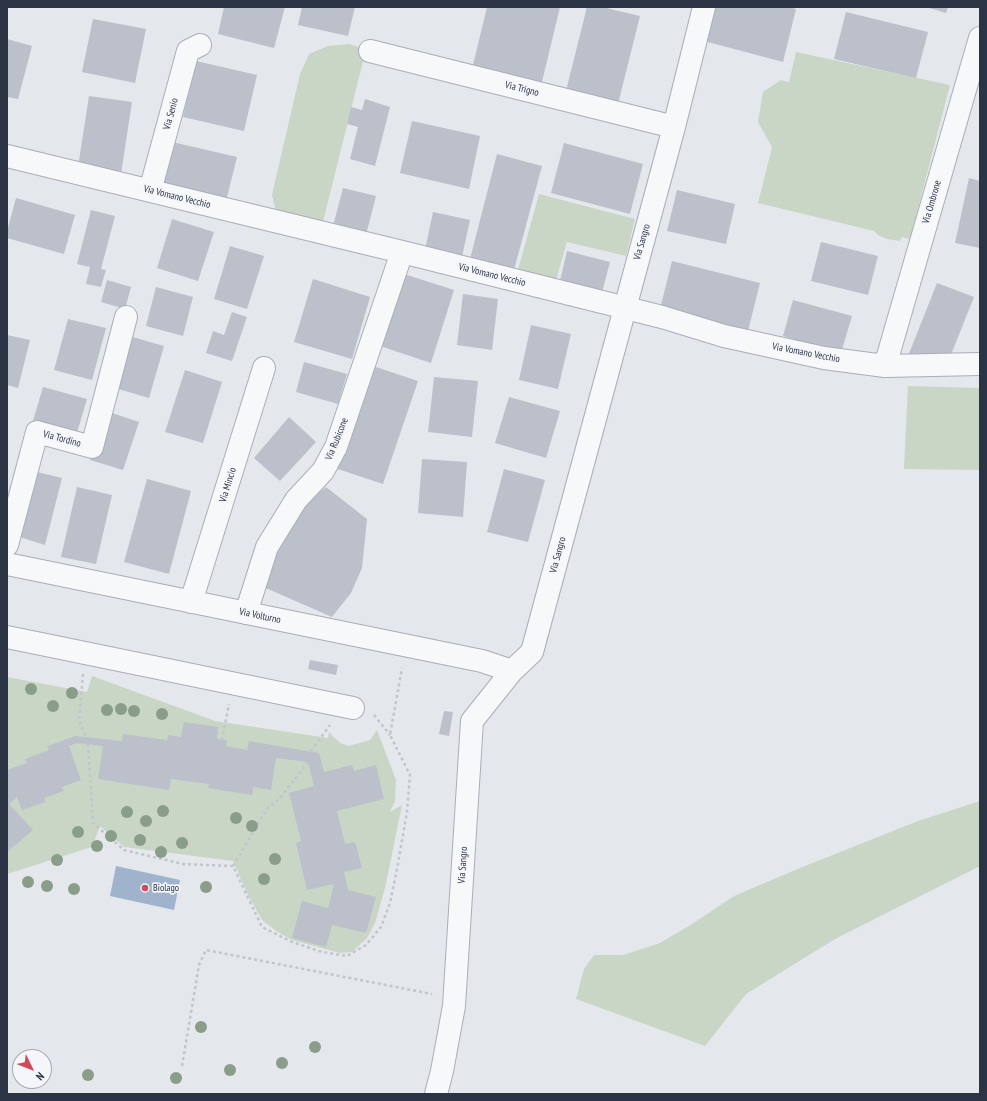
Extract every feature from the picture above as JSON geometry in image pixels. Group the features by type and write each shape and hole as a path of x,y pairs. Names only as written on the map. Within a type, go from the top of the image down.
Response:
{"street":[{"name":"Via Sangro","path":"436,1094 444,1064 454,998 472,721 512,671 532,652 674,127 704,7"},
{"name":"Via Ombrone","path":"885,366 980,38"},
{"name":"Via Senio","path":"150,191 188,51 200,45"},
{"name":"Via Trigno","path":"370,50 674,127"},
{"name":"Via Vomano Vecchio","path":"7,156 402,252 624,309 662,317 724,336 809,355 885,366 980,364"},
{"name":"Via Rubicone","path":"246,613 267,547 296,500 323,471 336,447 402,252"},
{"name":"Via Tordino","path":"7,545 38,432 92,447 126,317"},
{"name":"Via Mincio","path":"191,602 264,368"},
{"name":"Via Volturno","path":"7,564 482,661 512,671"},
{"path":"7,637 346,707"}],"path":[{"path":"233,866 262,927 292,942 322,952 347,956 366,945 381,927 390,903 407,812 410,775 390,735 397,686 408,646"},
{"path":"86,737 79,721 81,688 87,654"},
{"path":"222,740 232,684"},
{"path":"311,751 346,707"},
{"path":"88,744 94,823 124,850 183,864 233,866"},
{"path":"233,866 266,810 281,797 308,762"},
{"path":"182,1066 199,965 206,950 454,998"}],"green space":[{"path":"349,44 366,49 321,230 276,212 272,195 300,74 309,54 328,46"},
{"path":"796,52 950,85 910,239 902,237 900,241 887,239 878,235 874,231 758,203 772,147 758,122 763,92 781,80 789,82"},
{"path":"539,194 635,219 626,256 567,242 554,287 516,277"},
{"path":"908,386 980,388 980,470 904,469"},
{"path":"92,676 215,721 328,738 329,732 340,743 349,746 370,740 377,730 396,780 395,801 390,812 402,805 385,888 375,923 367,938 352,952 340,953 292,940 276,931 262,920 248,895 233,861 124,847 100,826 92,847 7,874 7,677 87,692"},
{"path":"980,801 980,866 835,939 746,994 705,1046 576,999 584,969 594,955 623,955 660,943 734,896 918,821"}],"water":[{"name":"Biolago","path":"116,866 180,880 174,910 110,896"}],"building":[{"path":"224,7 285,7 274,48 218,34"},
{"path":"302,7 355,7 348,36 298,25"},
{"path":"487,7 560,7 541,86 472,69"},
{"path":"587,7 602,7 640,16 618,104 566,91"},
{"path":"713,7 788,7 796,9 783,62 704,41"},
{"path":"926,7 948,7 946,13"},
{"path":"846,12 928,32 916,78 834,59"},
{"path":"93,19 146,29 135,83 82,72"},
{"path":"7,39 32,46 18,99 7,97"},
{"path":"196,61 257,75 244,131 183,117"},
{"path":"89,96 132,102 121,174 78,167"},
{"path":"365,99 390,107 375,166 350,159 358,127 347,124 351,107 362,110"},
{"path":"412,121 480,136 469,189 400,173"},
{"path":"168,141 237,157 226,201 157,185"},
{"path":"564,143 643,164 630,214 551,193"},
{"path":"497,154 542,166 514,270 470,259"},
{"path":"969,178 980,181 980,248 955,243"},
{"path":"343,188 376,196 366,235 333,226"},
{"path":"677,190 735,204 726,244 667,231"},
{"path":"16,198 75,215 64,254 7,238 7,231"},
{"path":"91,210 115,216 101,269 106,270 101,287 86,284 90,267 77,264"},
{"path":"433,212 470,220 462,257 425,250"},
{"path":"172,219 214,232 198,281 157,268"},
{"path":"821,242 878,256 868,295 811,281"},
{"path":"230,246 264,256 247,309 214,299"},
{"path":"567,251 610,262 601,296 559,285"},
{"path":"672,261 760,283 748,331 660,309"},
{"path":"404,274 454,290 431,363 380,346"},
{"path":"313,279 370,297 352,359 294,342"},
{"path":"107,280 131,287 125,309 101,302"},
{"path":"937,283 974,297 950,357 908,356"},
{"path":"156,287 193,297 183,336 146,326"},
{"path":"463,294 498,299 492,350 457,345"},
{"path":"793,300 852,316 841,353 783,336"},
{"path":"232,312 247,317 232,361 206,353 213,331 224,335"},
{"path":"68,319 106,328 92,380 54,370"},
{"path":"531,325 571,334 558,389 519,380"},
{"path":"7,335 30,340 18,388 7,385"},
{"path":"129,336 164,346 149,398 115,388"},
{"path":"304,362 347,374 338,404 296,392"},
{"path":"370,365 418,381 383,484 335,468"},
{"path":"185,370 222,382 203,443 165,432"},
{"path":"434,377 478,381 472,437 428,432"},
{"path":"43,387 87,399 76,436 32,424"},
{"path":"509,397 560,411 546,458 495,443"},
{"path":"106,411 139,422 123,470 90,460"},
{"path":"289,417 316,442 280,481 254,458"},
{"path":"422,459 467,462 463,517 418,513"},
{"path":"504,469 545,480 528,542 487,532"},
{"path":"29,470 62,478 45,545 13,535"},
{"path":"147,479 191,491 169,574 124,562"},
{"path":"77,487 112,495 96,564 61,557"},
{"path":"326,487 367,519 362,568 351,593 332,617 259,585 290,517"},
{"path":"310,660 338,665 336,675 308,669"},
{"path":"444,711 453,712 449,736 439,734"},
{"path":"184,722 218,727 217,739 227,740 226,746 247,750 249,741 319,753 324,772 352,765 354,771 376,765 384,799 337,811 345,844 355,842 362,868 344,872 348,890 376,897 366,933 332,925 326,947 292,938 302,901 328,908 334,884 307,890 296,843 301,841 289,793 314,786 308,762 276,758 271,790 253,787 252,795 208,788 209,784 171,779 169,790 98,779 103,746 77,743 69,746 81,780 62,787 64,791 44,798 45,802 22,810 17,797 9,804 33,830 7,852 7,770 27,763 25,759 49,750 48,746 75,736 122,741 123,734 167,740 168,735 181,737"}],"place":[{"name":"Biolago","path":"145,888"}]}
